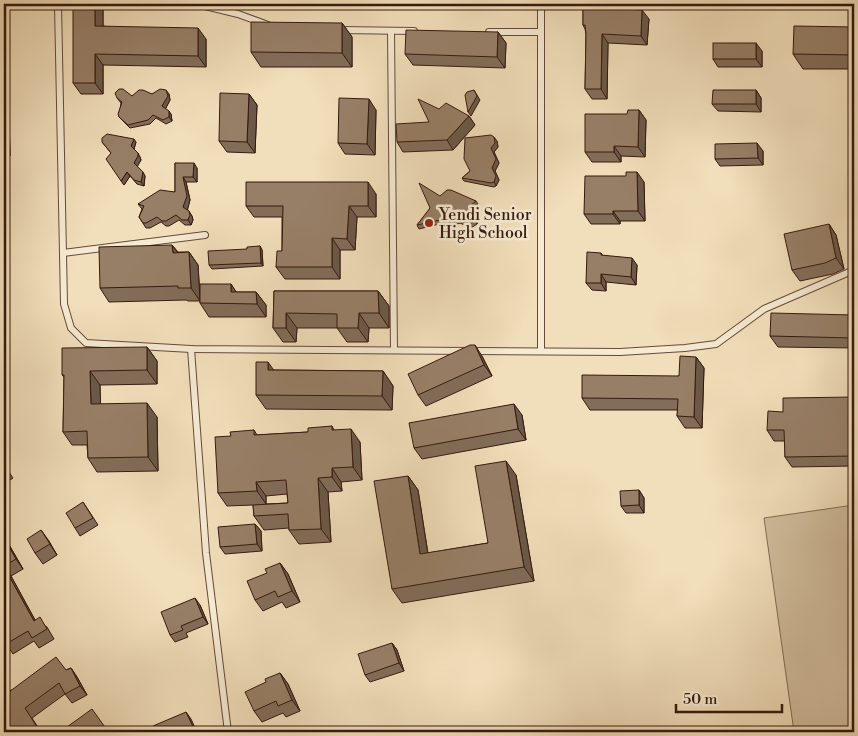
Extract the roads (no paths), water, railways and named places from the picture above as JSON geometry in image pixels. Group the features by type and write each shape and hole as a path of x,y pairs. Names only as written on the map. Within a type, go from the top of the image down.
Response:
{"lane":[{"path":"58,4 64,304 71,328 86,343 191,349 629,351 685,348 716,344 764,310 854,270"},
{"path":"197,4 238,14 278,29"},
{"path":"541,4 541,351"},
{"path":"334,30 418,31"},
{"path":"390,31 394,350"},
{"path":"483,32 541,32"},
{"path":"63,253 205,235"},
{"path":"191,349 206,553 228,732"},
{"path":"377,732 390,732"}],"place":[{"name":"Yendi Senior High School","path":"429,223"}]}
